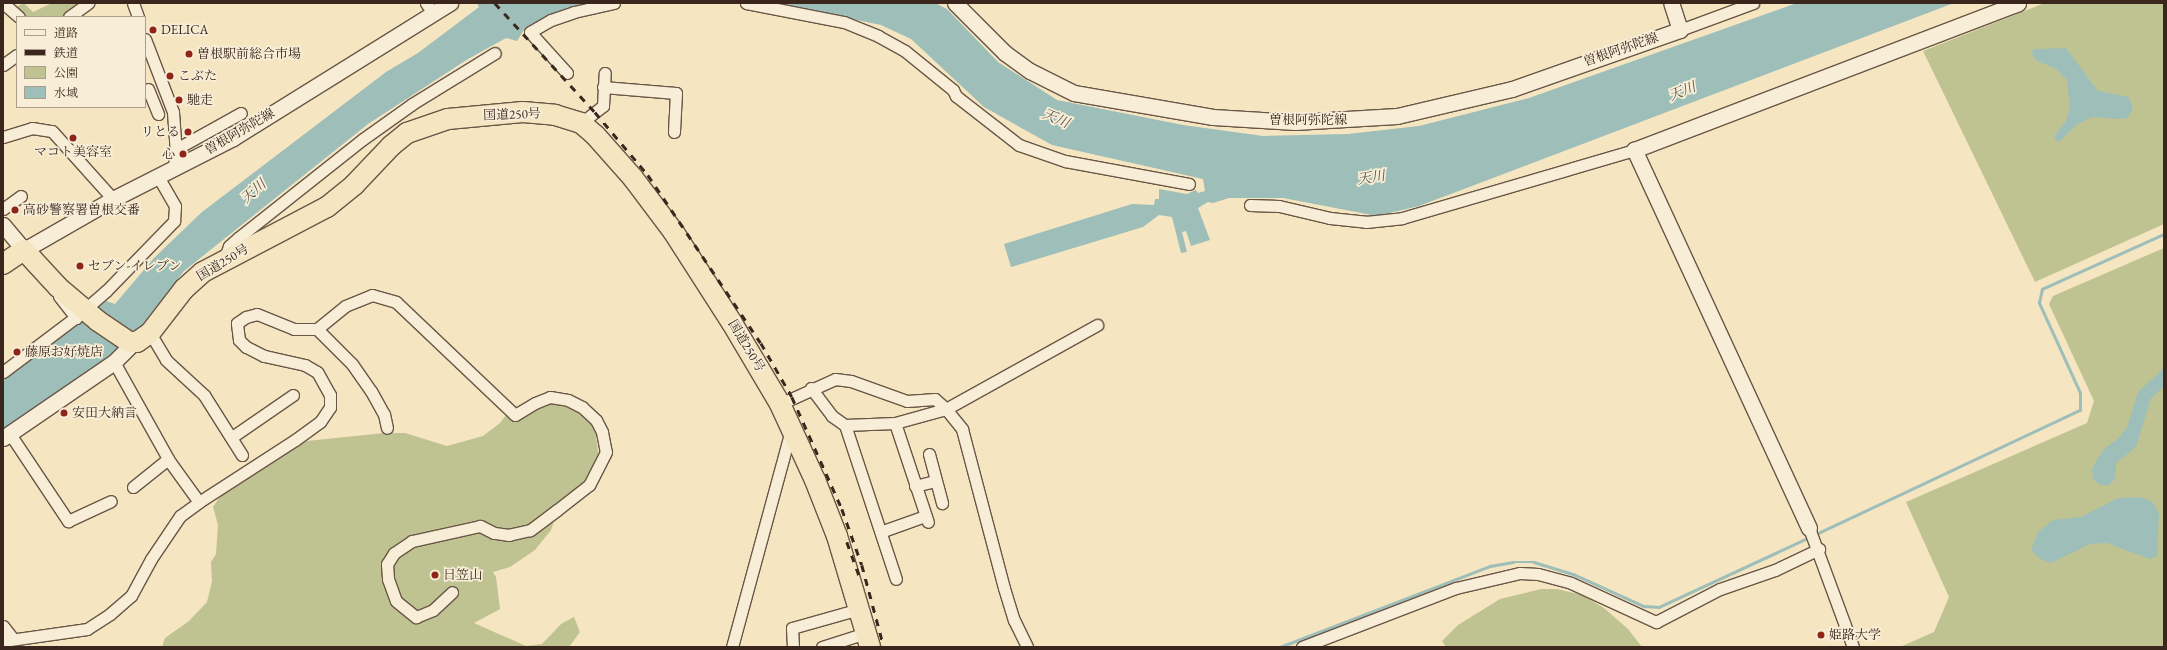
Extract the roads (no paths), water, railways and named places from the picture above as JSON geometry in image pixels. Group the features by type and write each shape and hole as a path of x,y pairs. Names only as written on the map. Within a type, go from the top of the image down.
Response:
{"highway":[{"name":"国道250号","path":"138,339 184,289 203,272 327,207 354,185 392,146 407,133 424,125 448,119 523,112 555,115 581,124 595,135 633,178 673,231 732,323 780,404 792,428 837,536 868,640"},
{"path":"3,264 24,250 82,313 138,339"}],"main road":[{"name":"曽根阿弥陀線","path":"24,250 113,199 173,170 233,138 429,8 450,3"},
{"name":"曽根阿弥陀線","path":"955,3 1005,53 1030,72 1074,93 1213,117 1295,122 1360,120 1428,111 1512,89 1680,30"},
{"path":"1671,3 1680,30"},
{"path":"1809,528 1634,150 2018,3"},
{"path":"3,224 24,250"},
{"path":"6,436 114,362 138,339"}],"street":[{"path":"3,3 19,16"},
{"path":"70,16 88,3"},
{"path":"133,3 138,16"},
{"path":"567,73 530,32 551,20 574,12 614,3"},
{"path":"746,3 844,22 878,36 905,51 953,90 956,96 1019,145 1065,161 1189,184"},
{"path":"1680,30 1753,3"},
{"path":"146,42 172,112 176,149 173,170"},
{"path":"224,260 229,246 238,238 363,139 412,104 495,53"},
{"path":"3,65 16,56"},
{"path":"581,124 603,106 603,86 605,73"},
{"path":"158,114 146,90 162,84"},
{"path":"603,86 676,93 674,132"},
{"path":"176,149 241,113"},
{"path":"3,137 32,128 52,131 113,199"},
{"path":"1250,205 1279,206 1330,218 1366,222 1402,218 1634,150"},
{"path":"3,372 82,313 174,221 175,206 158,177"},
{"path":"3,209 21,196"},
{"path":"3,626 8,640 87,629 110,614 131,596 151,559 180,516 249,468 320,422 330,407 330,395 325,382 311,368 264,356 246,347 239,340 237,324 246,317 257,314 294,329 316,329 345,306 363,297 372,295 396,302 515,415 535,403 550,397 568,400 582,407 596,420 602,432 606,452 589,485 530,530 509,535 494,533 480,526 412,541 394,553 387,564 388,579 396,601 416,616 433,610 452,592"},
{"path":"845,425 895,423 946,409 1097,326"},
{"path":"316,329 360,375 384,414 387,428"},
{"path":"138,339 166,360 204,395 242,455"},
{"path":"114,362 168,459 199,502"},
{"path":"780,404 811,388 835,380 851,381 907,401 935,399 946,409 962,429 1004,588 1014,620 1027,647"},
{"path":"811,388 832,416 845,425 883,531 896,579"},
{"path":"232,437 293,394"},
{"path":"883,531 926,519 895,423"},
{"path":"732,647 792,428"},
{"path":"6,436 68,521 111,500"},
{"path":"929,454 942,503"},
{"path":"133,487 168,459"},
{"path":"915,486 935,481"},
{"path":"1809,528 1819,549 1853,647"},
{"path":"1302,647 1456,588 1520,573 1538,574 1571,583 1656,622 1720,589 1774,570 1819,549"},
{"path":"793,647 792,628 859,609"},
{"path":"822,647 868,640"}],"water":[{"name":"天川","path":"477,3 587,3 542,19 525,28 517,41 506,38 468,59 368,124 184,271 134,335 97,365 3,429 3,378 78,325 106,301 115,304 154,258 202,212 386,72 418,53 479,7"},
{"name":"天川","path":"776,3 935,3 947,9 998,62 1057,100 1183,125 1263,136 1348,134 1419,126 1529,98 1797,3 1954,3 1419,206 1377,216 1283,198 1229,198 1213,203 1208,202 1198,208 1210,240 1191,246 1186,231 1182,232 1187,252 1181,253 1172,217 1159,215 1143,227 1011,267 1004,244 1132,204 1154,205 1155,199 1159,199 1159,189 1187,194 1196,190 1198,193 1205,191 1203,179 1052,145 984,107 911,39 881,25"},
{"path":"2066,48 2098,91 2129,97 2133,109 2127,118 2118,119 2092,117 2076,125 2060,141 2057,141 2054,136 2066,121 2070,108 2067,80 2055,68 2037,61 2031,53 2034,49"},
{"path":"2164,368 2164,387 2151,398 2136,447 2116,463 2115,479 2109,485 2100,485 2093,479 2092,469 2098,458 2105,448 2119,438 2127,427 2138,392"},
{"path":"2140,497 2152,502 2159,513 2157,556 2150,559 2107,543 2090,544 2051,563 2040,559 2031,550 2038,532 2053,520 2081,517 2118,498"}],"waterway":[{"path":"1814,535 2080,410 2080,393 2039,303 2042,289 2164,234"},
{"path":"1280,647 1490,566 1513,562 1534,562 1573,574 1644,606 1659,607 1810,537"}],"railway":[{"path":"495,3 595,112 648,175 761,343 792,397 842,509 862,565 884,647"},
{"path":"847,542 860,578"}],"place":[{"name":"DELICA","path":"153,30"},
{"name":"曽根駅前総合市場","path":"189,54"},
{"name":"こぶた","path":"170,76"},
{"name":"馳走","path":"179,100"},
{"name":"リとる","path":"188,132"},
{"name":"マコト美容室","path":"73,138"},
{"name":"心","path":"183,154"},
{"name":"高砂警察署曽根交番","path":"15,210"},
{"name":"セブン-イレブン","path":"80,266"},
{"name":"藤原お好焼店","path":"17,352"},
{"name":"安田大納言","path":"64,413"},
{"name":"日笠山","path":"435,575"},
{"name":"姫路大学","path":"1821,635"}]}
